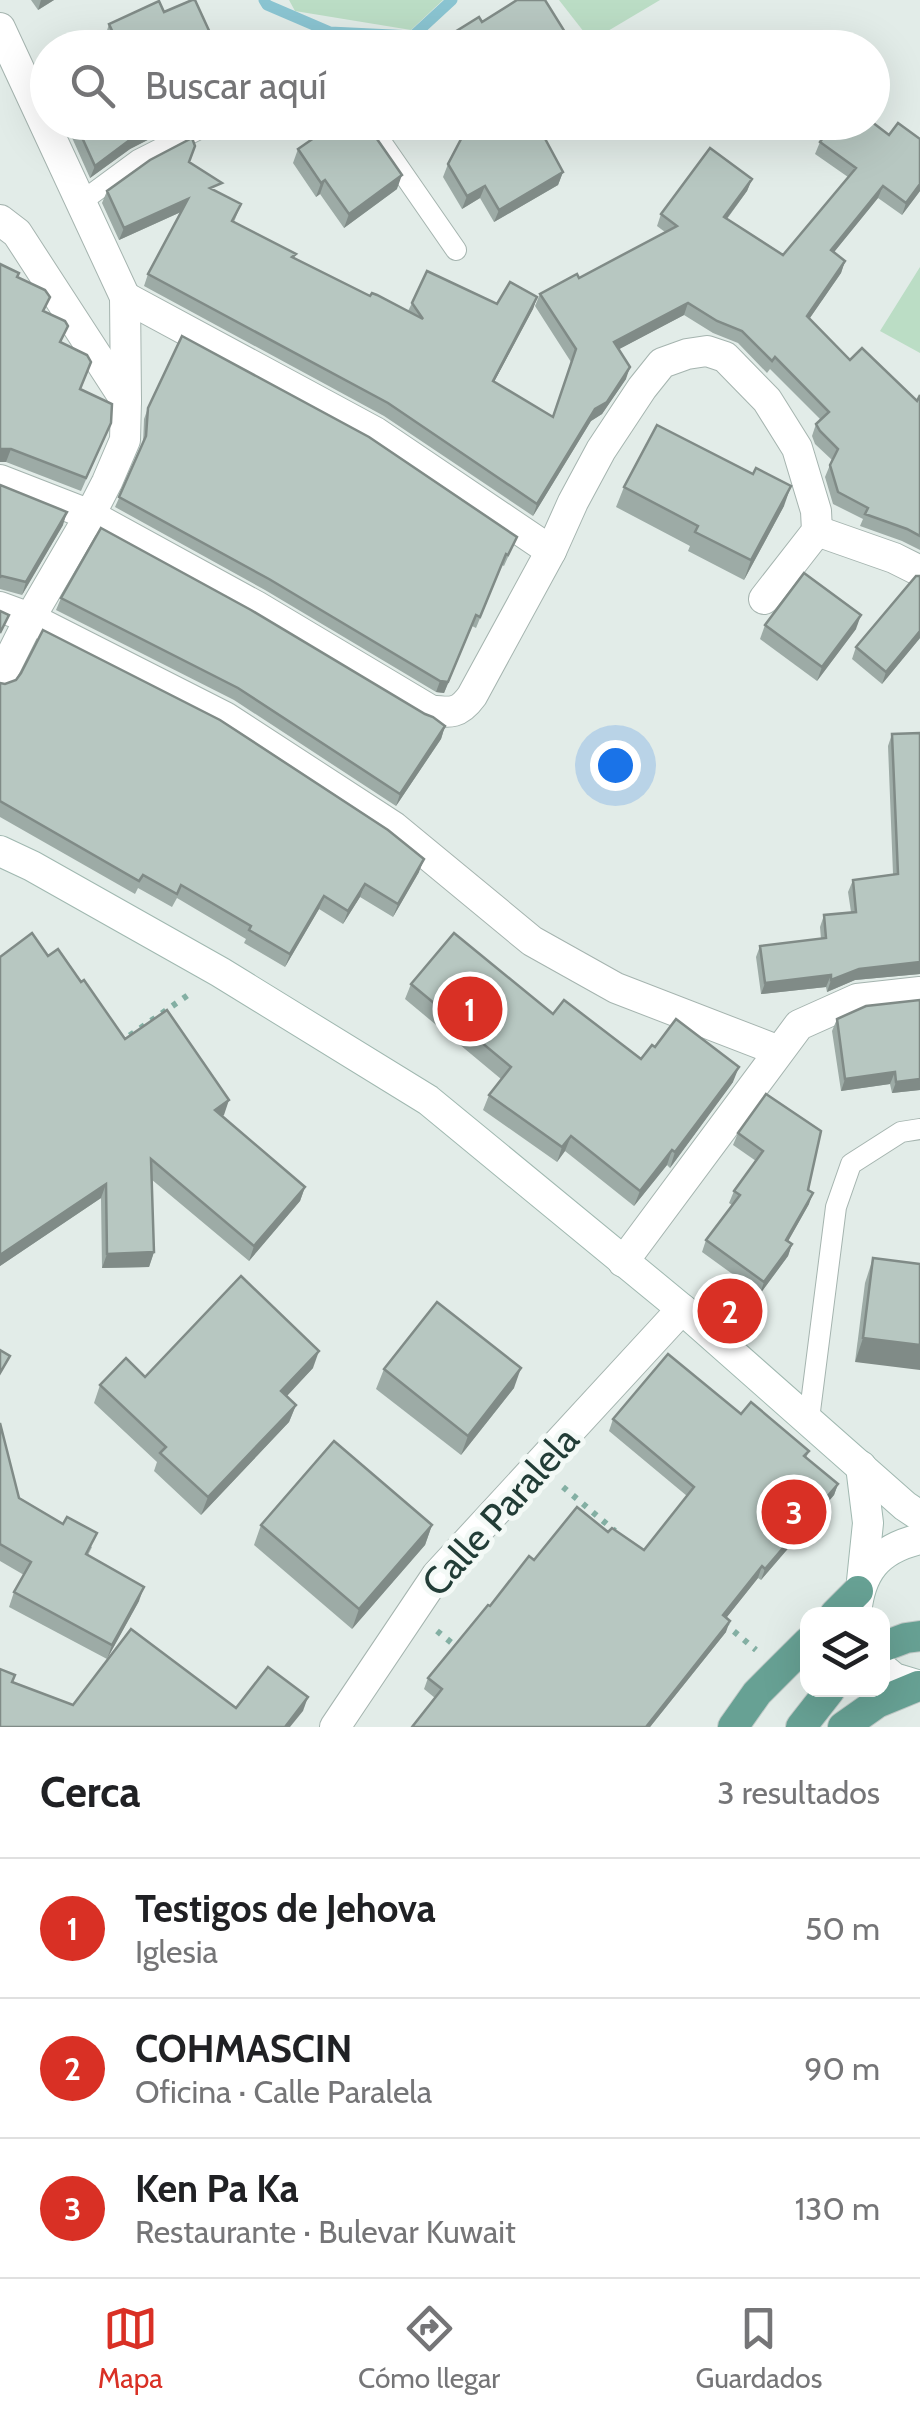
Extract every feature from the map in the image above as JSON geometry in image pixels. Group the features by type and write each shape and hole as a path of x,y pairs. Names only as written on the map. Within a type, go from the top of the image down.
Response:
{"main road":[{"path":"890,1643 920,1636"},
{"path":"733,1727 757,1693 800,1650"},
{"path":"843,1727 878,1703 919,1686"},
{"path":"801,1727 825,1697"}],"street":[{"path":"0,28 30,93"},
{"path":"0,678 90,515 125,440 125,296 51,140"},
{"path":"0,220 17,233 126,400"},
{"path":"125,296 376,432 551,551"},
{"path":"0,480 90,515 256,606 430,710 448,712 463,708 472,696 601,450 642,388 662,363 707,351 726,357 766,400 796,448 816,511 817,532 764,599"},
{"path":"817,532 894,558 920,572"},
{"path":"0,607 30,618 225,716 394,826 549,950 616,988 780,1051"},
{"path":"0,851 220,972 428,1100 682,1309 920,1516"},
{"path":"623,1262 799,1026 857,999 920,992"},
{"name":"Calle Paralela","path":"335,1727 437,1575 682,1309"},
{"path":"859,1596 868,1524 861,1466"},
{"path":"859,1596 878,1559 900,1544 920,1539"},
{"path":"890,1675 919,1686"}],"lane":[{"path":"80,202 138,160 177,140"},
{"path":"380,140 456,250"},
{"path":"809,1419 836,1207 851,1164 901,1132 920,1128"}],"path":[{"path":"110,1049 220,972"},
{"path":"538,1466 628,1542"},
{"path":"412,1612 470,1658"},
{"path":"720,1619 780,1670"}],"green space":[{"path":"289,0 443,0 411,30 295,11"},
{"path":"559,0 660,0 610,30 582,30"},
{"path":"920,267 920,353 880,331"}],"building":[{"path":"195,0 209,30 112,30 109,24 159,1 164,12"},
{"path":"517,0 545,0 564,30 458,30 479,17 482,22"},
{"path":"898,123 920,139 920,184 906,203 883,186 831,250 845,261 807,316 850,360 862,348 917,401 920,395 920,536 865,514 868,508 838,492 830,465 838,449 816,424 829,412 775,357 772,361 742,331 688,303 614,342 630,367 607,402 595,409 537,504 388,403 148,274 188,199 124,228 107,191 150,160 193,140 195,146 189,162 222,183 210,188 241,204 232,221 370,296 377,295 423,319 412,303 427,271 497,304 510,282 537,297 493,381 553,417 576,349 540,294 577,274 579,278 677,226 661,214 710,148 752,179 724,217 783,255 856,168 820,142 890,140"},
{"path":"83,140 130,140 95,166"},
{"path":"311,140 378,140 402,175 349,214 298,149"},
{"path":"461,140 546,140 563,172 499,210 485,186 467,196 448,164"},
{"path":"0,264 45,290 50,297 43,311 68,326 60,342 87,355 91,362 80,389 112,404 111,423 86,478 11,449 0,449"},
{"path":"182,336 369,437 517,537 480,617 476,615 448,682 440,681 269,579 119,497 146,436 148,408"},
{"path":"657,425 753,474 756,468 791,486 751,560 695,532 698,526 624,487"},
{"path":"0,485 67,512 26,582 0,577"},
{"path":"101,528 251,610 445,726 400,794 238,688 61,598"},
{"path":"804,573 861,615 822,667 765,625"},
{"path":"920,576 920,631 886,672 856,647"},
{"path":"0,611 9,615 0,633"},
{"path":"43,630 220,720 388,830 424,859 398,904 365,884 348,911 324,896 290,954 181,885 177,894 143,875 139,881 0,801 0,683 16,680"},
{"path":"920,733 920,962 859,969 831,980 831,975 765,983 760,946 826,938 824,915 856,912 853,880 898,874 892,734"},
{"path":"32,933 48,956 58,949 125,1039 167,1010 229,1100 215,1110 305,1187 254,1246 151,1159 154,1252 107,1254 106,1184 0,1255 0,957"},
{"path":"454,933 553,1014 564,1000 641,1059 676,1019 739,1067 675,1152 672,1150 640,1191 571,1136 562,1147 489,1095 511,1067 411,984"},
{"path":"920,1000 920,1079 896,1082 895,1072 845,1079 837,1019 866,1006"},
{"path":"766,1094 821,1131 808,1190 813,1193 786,1240 792,1244 764,1282 706,1240 740,1195 734,1191 763,1151 738,1133"},
{"path":"873,1258 920,1264 920,1345 863,1338"},
{"path":"241,1276 319,1351 281,1391 296,1405 208,1497 160,1453 166,1447 100,1385 126,1358 145,1377"},
{"path":"437,1302 521,1368 468,1436 384,1369"},
{"path":"0,1350 10,1356 0,1373"},
{"path":"668,1354 741,1414 751,1402 809,1451 804,1456 838,1484 765,1569 762,1566 723,1615 730,1621 646,1727 412,1727 442,1689 428,1678 529,1556 534,1560 577,1507 608,1532 612,1528 644,1550 694,1487 613,1419"},
{"path":"0,1423 19,1498 63,1524 67,1517 97,1533 86,1554 144,1587 112,1645 14,1592 31,1562 0,1544"},
{"path":"334,1441 432,1525 359,1609 261,1525"},
{"path":"131,1629 236,1708 268,1667 308,1697 285,1727 0,1727 0,1669 15,1675 12,1682 73,1705"}],"waterway":[{"path":"264,0 267,5 325,30"},
{"path":"420,30 452,0"}],"place":[{"name":"Testigos de Jehova","path":"470,1009"},
{"name":"COHMASCIN","path":"730,1311"},
{"name":"Ken Pa Ka","path":"794,1512"}]}
